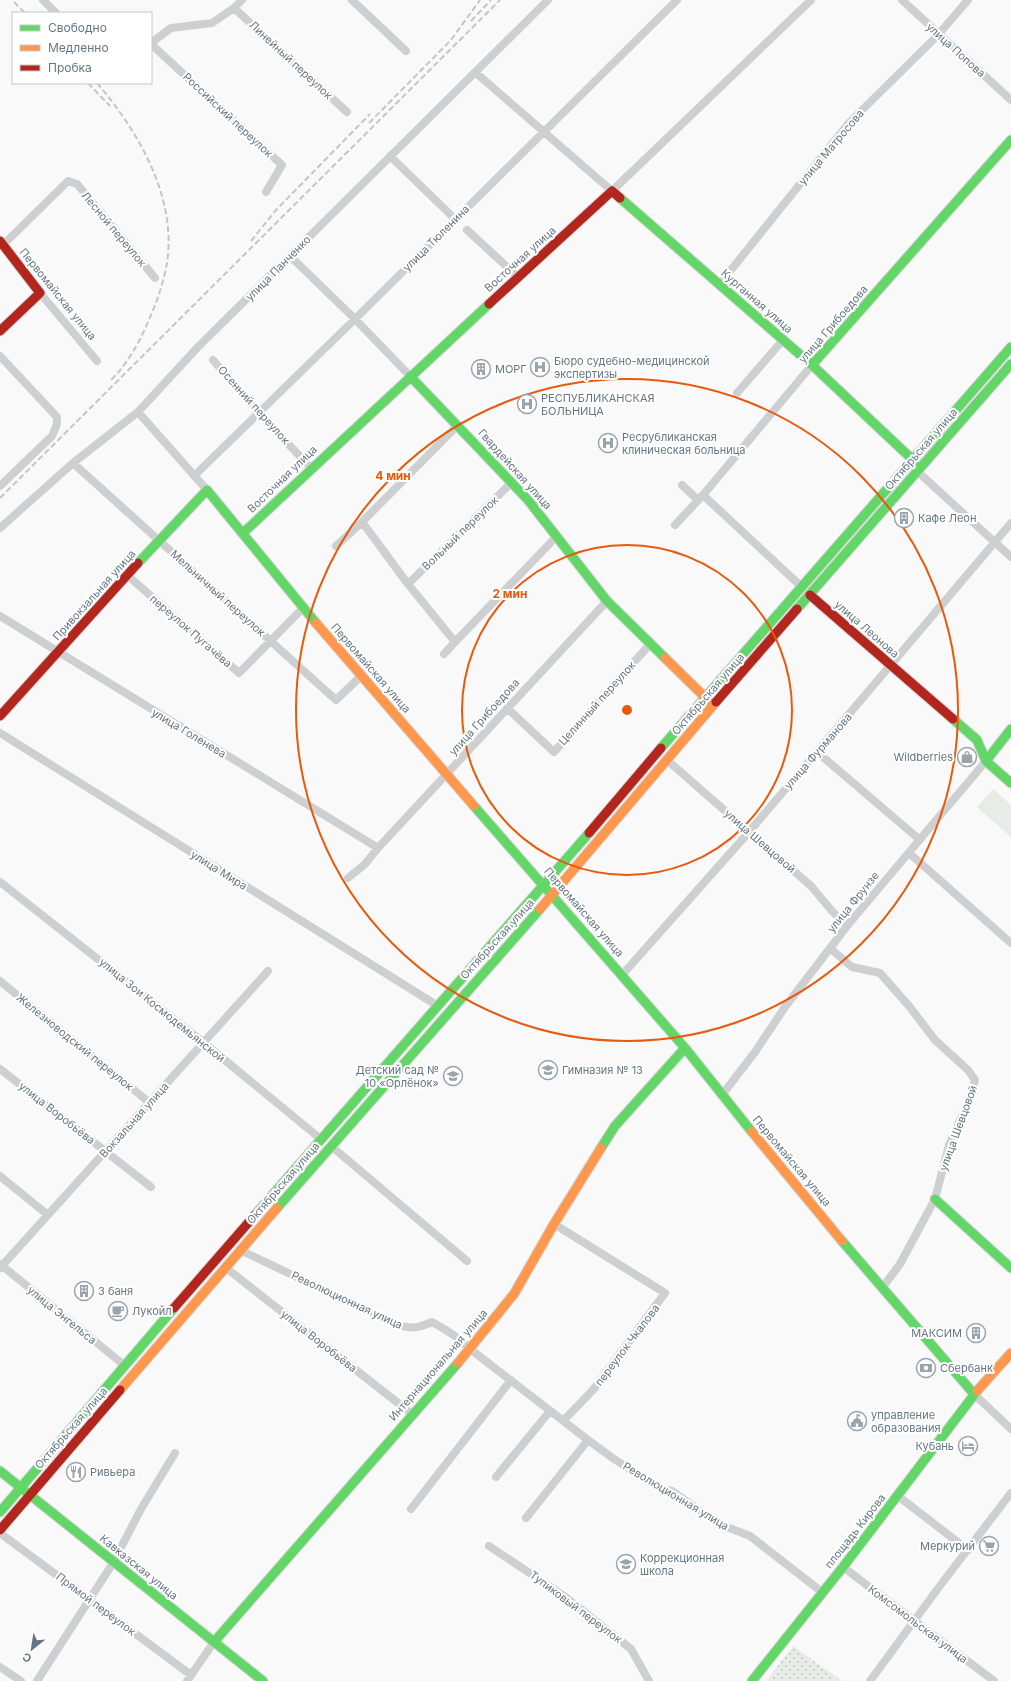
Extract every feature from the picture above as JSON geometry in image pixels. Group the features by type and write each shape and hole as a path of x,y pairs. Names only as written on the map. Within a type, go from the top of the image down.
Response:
{"street":[{"path":"43,0 55,12"},
{"path":"152,42 171,28 212,23 234,8 242,0"},
{"path":"352,0 406,51"},
{"name":"улица Панченко","path":"0,528 73,463 138,412 197,348 548,0"},
{"name":"улица Тюленина","path":"194,476 677,0"},
{"name":"Восточная улица","path":"243,533 410,376 612,191 811,0"},
{"name":"улица Попова","path":"902,0 938,35 1011,100"},
{"name":"улица Матросова","path":"719,285 849,123 938,35 968,0"},
{"name":"Линейный переулок","path":"234,8 347,112"},
{"name":"Российский переулок","path":"152,44 282,165 266,192"},
{"name":"Курганная улица","path":"476,73 543,133 812,365 914,460 918,472 1011,557"},
{"name":"улица Грибоедова","path":"675,525 812,365 1011,140"},
{"path":"390,156 455,219"},
{"name":"Лесной переулок","path":"2,243 68,181 77,184 155,278"},
{"path":"467,230 518,277"},
{"name":"Первомайская улица","path":"2,243 40,293 97,361"},
{"name":"Гвардейская улица","path":"290,256 355,319 458,425 528,500 607,601 714,705"},
{"path":"0,330 40,293"},
{"path":"737,393 783,340"},
{"name":"Октябрьская улица","path":"0,1512 124,1365 322,1140 801,586 914,460 1011,347"},
{"path":"0,356 57,417 57,424 52,436 0,486"},
{"name":"Осенний переулок","path":"213,360 258,412 311,468"},
{"name":"Октябрьская улица","path":"0,1532 30,1494 225,1267 552,895 714,705 1011,364"},
{"name":"Первомайская улица","path":"138,412 207,490 303,608 685,1048 722,1095 882,1288 974,1394 1011,1429"},
{"path":"336,546 362,522 458,425"},
{"name":"Мельничный переулок","path":"73,463 336,700 362,676"},
{"name":"Вольный переулок","path":"408,584 512,483"},
{"name":"улица Леонова","path":"682,485 700,497 977,740 986,761 1011,783"},
{"name":"Привокзальная улица","path":"0,716 127,575 207,490"},
{"path":"362,522 408,584 455,642"},
{"name":"улица Фурманова","path":"622,975 749,832 1011,523"},
{"path":"444,654 557,536"},
{"name":"переулок Пугачёва","path":"127,575 239,673 303,608"},
{"name":"улица Грибоедова","path":"348,878 365,864 378,848 607,601"},
{"name":"улица Голенева","path":"0,616 378,848"},
{"name":"Целинный переулок","path":"507,708 554,752 651,643"},
{"name":"улица Фрунзе","path":"722,1095 755,1052 784,1007 831,949 847,926 986,761 1011,729"},
{"name":"улица Мира","path":"0,733 438,1006"},
{"path":"817,752 920,840"},
{"name":"улица Шевцовой","path":"667,760 811,886 847,926"},
{"path":"909,853 1011,943"},
{"name":"улица Зои Космодемьянской","path":"0,882 204,1042 322,1140"},
{"name":"улица Шевцовой","path":"831,949 852,967 880,973 909,1006 935,1040 968,1070 975,1080 969,1100 949,1145 934,1199 900,1264 882,1288"},
{"name":"Вокзальная улица","path":"1,1266 268,971"},
{"name":"Железноводский переулок","path":"0,981 150,1103"},
{"name":"Интернациональная улица","path":"189,1678 214,1642 470,1349 514,1294 554,1224 615,1126 685,1048"},
{"name":"улица Воробьёва","path":"0,1069 151,1187"},
{"path":"331,1146 467,1261"},
{"path":"0,1176 48,1215"},
{"path":"934,1199 1011,1268"},
{"name":"переулок Чкалова","path":"554,1224 665,1293 593,1390 563,1421"},
{"name":"Революционная улица","path":"240,1250 395,1324 407,1328 418,1328 432,1322 464,1342 470,1349 588,1440 659,1488 672,1491 719,1524 750,1536 822,1592"},
{"name":"улица Энгельса","path":"1,1266 124,1365"},
{"name":"улица Воробьёва","path":"225,1267 412,1414"},
{"name":"площадь Кирова","path":"752,1681 898,1496 974,1394 1011,1353"},
{"path":"411,1509 511,1380"},
{"path":"496,1477 550,1411"},
{"path":"526,1518 588,1440"},
{"path":"37,1681 113,1563 141,1509 175,1453"},
{"name":"Кавказская улица","path":"0,1471 113,1563 263,1681"},
{"path":"870,1681 1011,1493"},
{"path":"898,1496 968,1550"},
{"name":"Прямой переулок","path":"0,1532 90,1599 189,1678"},
{"name":"Тупиковый переулок","path":"489,1546 564,1596 631,1649 649,1681"},
{"name":"Комсомольская улица","path":"843,1567 994,1681"},
{"path":"0,1667 21,1681"}],"shaded area":[{"path":"993,789 1011,805 1011,837 977,807"},
{"path":"793,1646 842,1681 766,1681"}],"railway":[{"path":"369,123 451,40 480,0"},
{"path":"471,21 491,0"},
{"path":"0,498 500,0"},
{"path":"14,2 24,12"},
{"path":"89,84 110,106"},
{"path":"98,84 127,122 151,166 160,190 166,214 169,238 166,269 154,309 134,350 123,367 109,382"},
{"path":"251,241 276,210 370,114"}],"traffic: fast":[{"path":"812,365 1011,140"},
{"path":"620,198 812,365 913,460 916,467"},
{"path":"243,533 489,304"},
{"path":"661,748 1011,347"},
{"path":"797,609 1011,364"},
{"path":"410,376 528,500 607,601 665,658"},
{"path":"138,563 207,490 316,623"},
{"path":"953,719 977,740 986,761 1011,783"},
{"path":"986,761 1011,729"},
{"path":"474,806 685,1048 752,1132"},
{"path":"255,1215 589,833"},
{"path":"277,1208 540,909"},
{"path":"601,1148 615,1126 685,1048"},
{"path":"935,1199 1011,1268"},
{"path":"842,1241 974,1394"},
{"path":"0,1512 174,1308"},
{"path":"214,1642 458,1363"},
{"path":"752,1681 843,1567 977,1391"},
{"path":"0,1471 263,1681"}],"traffic: slow":[{"path":"316,623 474,806"},
{"path":"665,658 711,703"},
{"path":"540,909 716,702"},
{"path":"752,1132 842,1241"},
{"path":"458,1363 514,1294 554,1224 601,1148"},
{"path":"120,1390 277,1208"},
{"path":"977,1391 1011,1353"}],"traffic: jam":[{"path":"489,304 612,191 620,198"},
{"path":"0,241 40,293 0,331"},
{"path":"0,716 138,563"},
{"path":"810,595 953,719"},
{"path":"716,702 797,609"},
{"path":"589,833 661,748"},
{"path":"174,1308 255,1215"},
{"path":"0,1530 120,1390"}],"place":[{"name":"Бюро судебно-медицинской экспертизы","path":"540,367"},
{"name":"МОРГ","path":"481,369"},
{"name":"РЕСПУБЛИКАНСКАЯ БОЛЬНИЦА","path":"527,404"},
{"name":"Ресрубликанская клиническая больница","path":"608,443"},
{"name":"Кафе Леон","path":"904,518"},
{"name":"Wildberries","path":"967,757"},
{"name":"Гимназия № 13","path":"548,1070"},
{"name":"Детский сад № 10 «Орлёнок»","path":"453,1076"},
{"name":"3 баня","path":"84,1291"},
{"name":"Лукойл","path":"118,1311"},
{"name":"МАКСИМ","path":"976,1333"},
{"name":"Сбербанк","path":"926,1368"},
{"name":"управление образования","path":"857,1421"},
{"name":"Кубань","path":"968,1446"},
{"name":"Ривьера","path":"76,1472"},
{"name":"Меркурий","path":"989,1546"},
{"name":"Коррекционная школа","path":"626,1564"}]}
